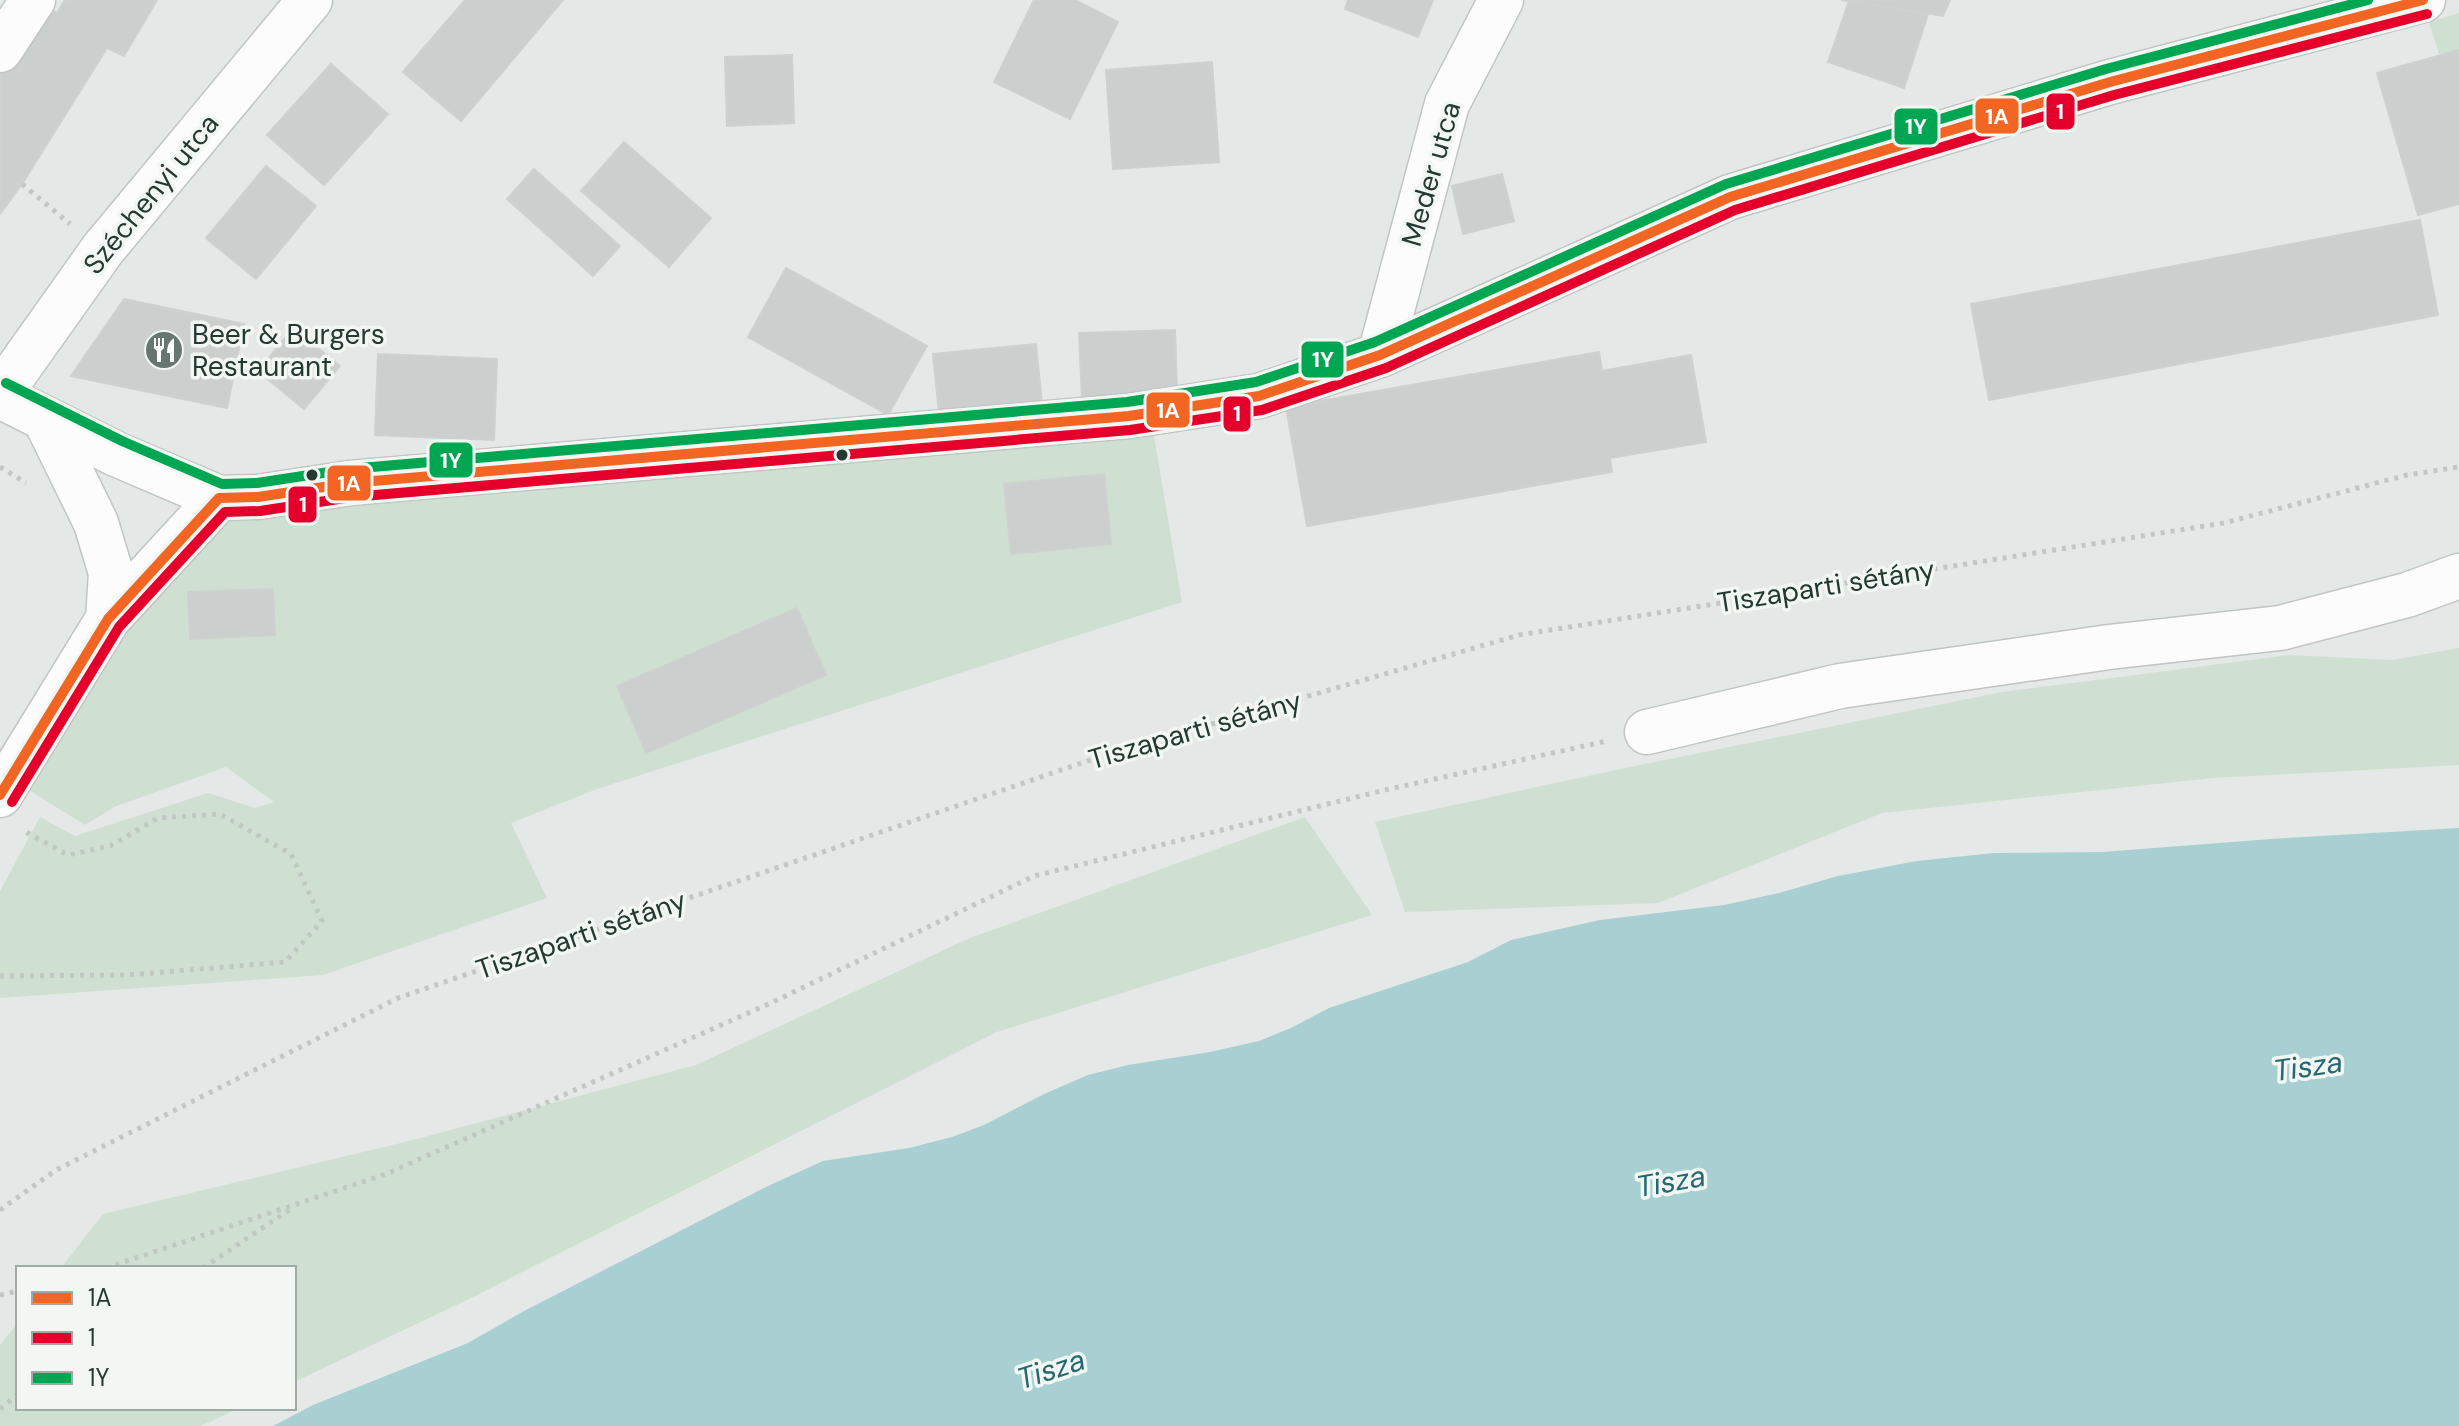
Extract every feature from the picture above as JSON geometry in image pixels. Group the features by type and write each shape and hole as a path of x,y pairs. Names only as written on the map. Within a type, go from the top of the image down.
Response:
{"street":[{"path":"0,50 33,0"},
{"name":"Széchenyi utca","path":"0,395 103,249 310,0"},
{"name":"Meder utca","path":"1380,355 1447,104 1501,0"},
{"path":"0,395 116,454 219,498 258,497 350,483 1129,416 1259,396 1380,355 1730,197 2110,82 2423,0"},
{"path":"45,419 96,523 111,573 108,619"},
{"path":"7,810 108,619 219,498"},
{"path":"1647,732 1840,686 2109,647 2280,628 2407,595 2459,576"}],"path":[{"path":"22,184 103,249"},
{"path":"0,467 36,489"},
{"name":"Tiszaparti sétány","path":"0,1210 56,1170 398,998 1105,755 1519,635 2224,523 2407,475 2459,467"},
{"path":"112,1266 386,1174 759,1008 1034,876 1385,790 1647,732"},
{"path":"0,976 128,975 285,962 322,921 291,854 220,814 158,818 110,846 68,855 7,810"},
{"path":"206,1266 299,1204"},
{"path":"0,1409 16,1396"}],"green space":[{"path":"2459,13 2459,117 2429,22"},
{"path":"1154,436 1182,602 597,789 511,823 547,898 323,975 0,998 0,891 40,817 75,836 208,793 255,808 274,802 226,767 114,807 85,825 11,779 219,498 469,474"},
{"path":"2459,648 2459,765 2213,778 1882,813 1658,903 1405,912 1375,822 2002,692 2289,655 2392,660"},
{"path":"1305,817 1372,915 997,1032 467,1300 296,1381 296,1266 63,1266 103,1214 405,1142 696,1065 970,938"},
{"path":"16,1325 16,1410 235,1410 201,1426 0,1426 0,1345"}],"water":[{"name":"Tisza","path":"2459,828 2459,1426 273,1426 313,1405 468,1343 524,1311 823,1161 909,1148 952,1137 1088,1075 1259,1041 1329,1008 1468,962 1511,940 1600,920 1724,905 1838,876 1917,861 1994,853 2102,852"}],"building":[{"path":"65,0 157,0 124,56 107,48 0,214 0,74 43,4 57,13"},
{"path":"465,0 563,0 461,121 403,72"},
{"path":"1034,0 1075,0 1118,22 1070,119 994,82"},
{"path":"1348,0 1433,0 1418,37 1345,9"},
{"path":"1841,0 1950,0 1943,16"},
{"path":"1849,1 1928,14 1904,88 1828,62"},
{"path":"2459,50 2459,204 2418,215 2377,73"},
{"path":"792,55 794,123 727,126 725,57"},
{"path":"1212,62 1219,162 1113,169 1106,70"},
{"path":"331,64 388,114 324,185 267,135"},
{"path":"624,142 711,218 669,267 581,191"},
{"path":"266,166 316,206 256,279 206,238"},
{"path":"534,169 620,246 593,276 507,199"},
{"path":"1502,174 1514,221 1463,234 1452,186"},
{"path":"2420,220 2438,315 1989,400 1971,304"},
{"path":"786,268 927,346 888,415 748,337"},
{"name":"Beer & Burgers Restaurant","path":"124,299 244,324 227,408 71,376"},
{"path":"293,328 340,366 304,409 258,371"},
{"path":"1175,330 1177,395 1082,398 1079,333"},
{"path":"1036,344 1042,404 939,413 933,354"},
{"path":"1599,352 1602,371 1691,355 1706,442 1610,458 1612,472 1307,526 1286,407"},
{"path":"378,354 497,359 494,440 375,435"},
{"path":"1104,474 1111,544 1011,554 1004,484"},
{"path":"273,589 275,635 190,639 188,592"},
{"path":"797,608 826,675 646,753 617,686"}],"transit line":[{"name":"1Y","path":"6,383 122,441 222,484 257,483 349,469 1127,402 1256,382 1375,342 1726,184 2106,69 2368,0"},
{"name":"1A","path":"0,795 108,619 219,498 258,497 350,483 1129,416 1259,396 1380,355 1730,197 2110,82 2423,0"},
{"name":"1","path":"12,802 119,627 225,512 260,511 352,497 1130,430 1262,410 1386,368 1735,210 2114,95 2427,14"}],"place":[{"name":"Beer & Burgers Restaurant","path":"164,350"}]}
